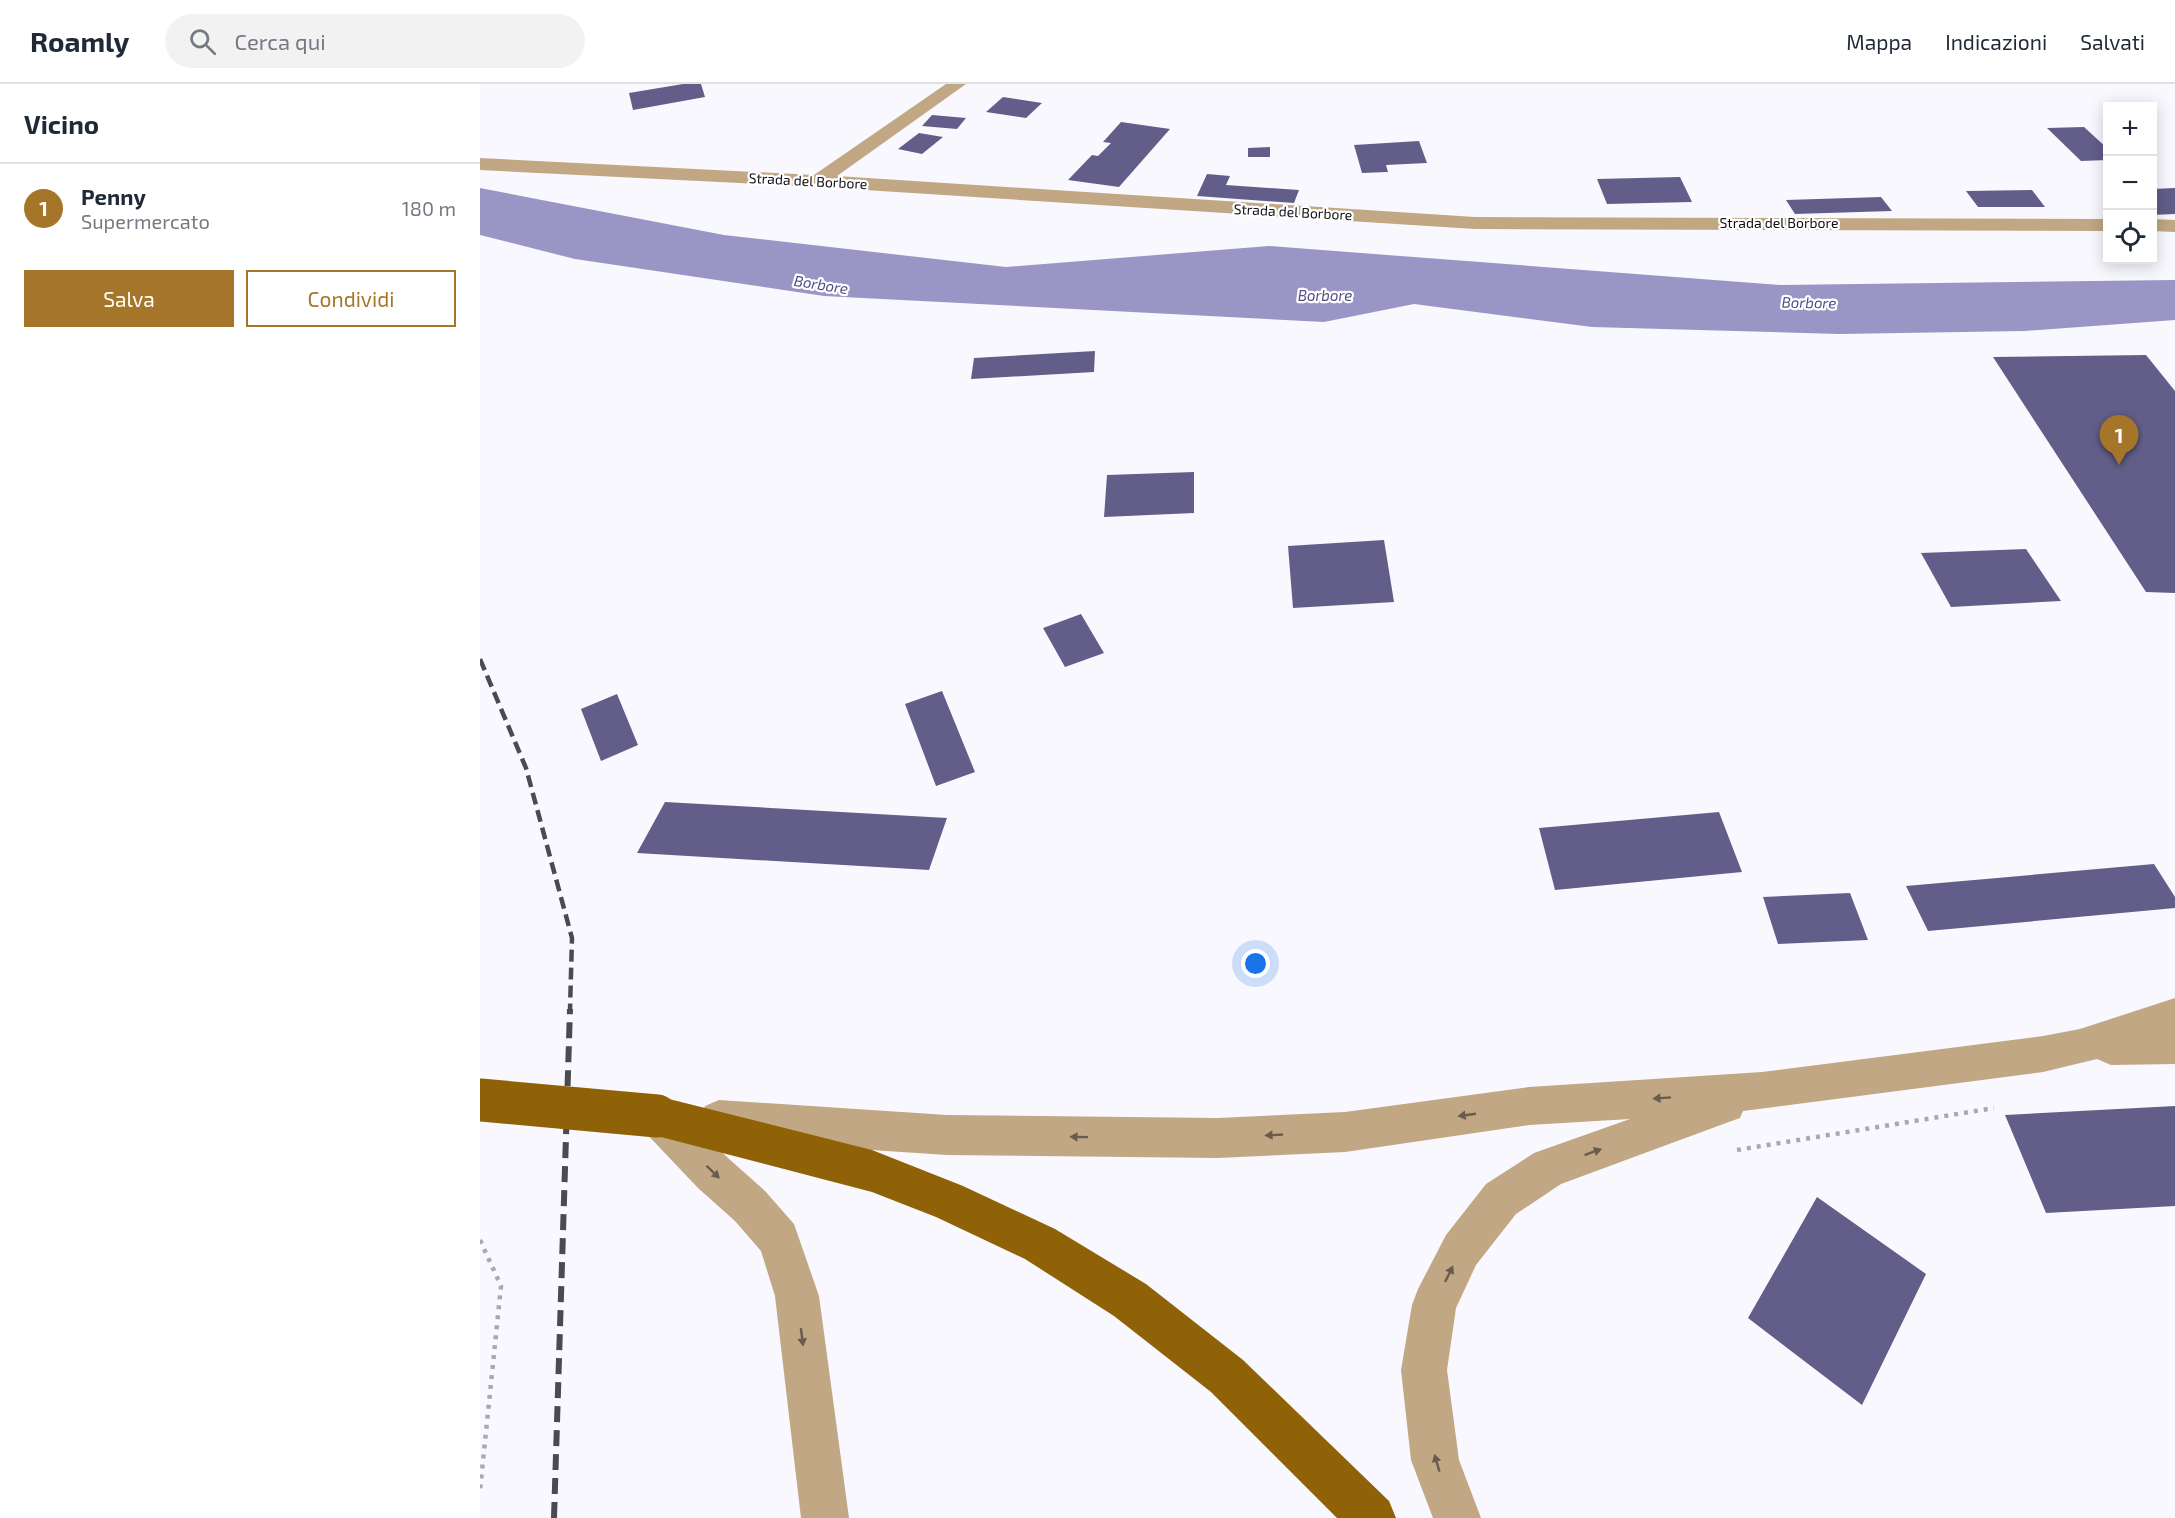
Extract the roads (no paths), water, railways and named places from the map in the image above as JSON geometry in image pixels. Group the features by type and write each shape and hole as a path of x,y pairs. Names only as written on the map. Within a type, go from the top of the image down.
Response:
{"main road":[{"path":"480,1100 657,1116 872,1171 948,1201 1040,1244 1130,1300 1227,1376 1372,1518"}],"street":[{"path":"818,181 957,84"},
{"name":"Strada del Borbore","path":"480,165 818,181 1475,223 2103,225"},
{"path":"2157,225 2175,225"},
{"path":"2080,1047 2175,1015"},
{"path":"657,1116 947,1135 1218,1138 1345,1132 1529,1106 1762,1091 2080,1047 2175,1046"},
{"path":"1457,1518 1435,1460 1424,1370 1434,1305 1461,1250 1501,1199 1549,1168 1762,1091"},
{"path":"657,1116 713,1173 750,1206 779,1239 797,1296 825,1518"}],"water":[{"name":"Borbore","path":"480,188 724,235 1006,267 1269,246 1781,285 2175,280 2175,320 2024,331 1839,334 1592,327 1414,304 1324,322 824,296 575,259 480,235"}],"railway":[{"path":"480,659 526,768 572,938 570,1010"},
{"path":"554,1518 570,1009"}],"place":[{"name":"Penny","path":"2119,465"}]}
